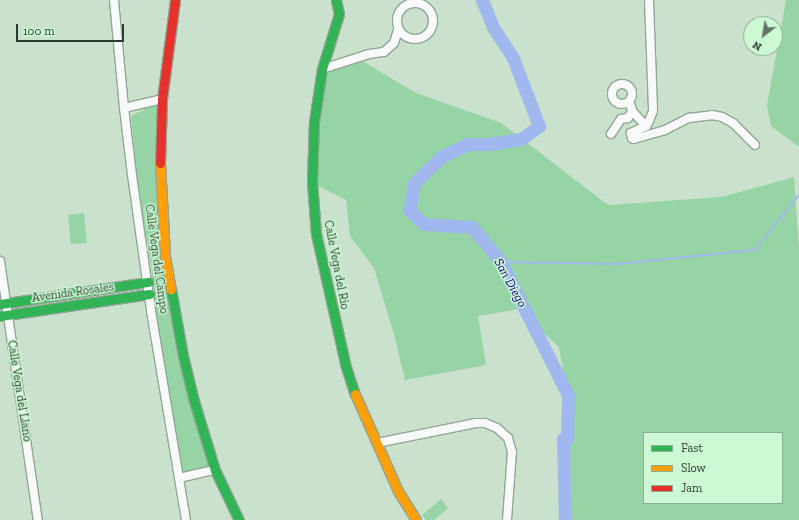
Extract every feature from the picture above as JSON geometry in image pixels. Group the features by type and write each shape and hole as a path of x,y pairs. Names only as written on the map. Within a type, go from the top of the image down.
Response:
{"street":[{"name":"Calle Vega del Campo","path":"114,0 124,108 149,294 186,520"},
{"path":"124,108 162,99 175,0"},
{"name":"Calle Vega del Río","path":"336,0 339,14 322,69 314,122 312,182 316,234 346,367 355,394 398,491 416,520"},
{"path":"649,0 653,105 652,116 646,126 631,133 632,138 634,139 664,130 689,118 717,116 733,123 755,145"},
{"path":"322,69 369,54 384,52 394,43 398,30 398,14 410,2 419,4 428,9 432,19 430,29 423,37 412,39 398,30"},
{"name":"Calle Vega del Campo","path":"162,99 160,153 166,270 188,379 215,470 239,520"},
{"path":"630,102 632,111 646,126"},
{"path":"611,134 621,119 630,116 632,111"},
{"name":"Calle Vega del Llano","path":"0,261 4,315 38,520"},
{"name":"Avenida Rosales","path":"3,303 148,282"},
{"name":"Avenida Rosales","path":"4,315 149,294"},
{"path":"377,443 476,423 485,423 497,428 508,438 512,452 507,520"},
{"path":"179,478 215,470"}],"green space":[{"path":"786,0 799,0 799,147 771,126 767,105 776,56 783,56 783,17"},
{"path":"362,61 416,93 501,123 608,205 722,197 794,177 799,250 799,520 564,520 562,437 565,436 567,395 559,347 518,309 478,316 486,365 405,380 394,334 374,268 350,236 346,200 311,182 326,70"},
{"path":"160,101 163,256 213,469 180,476 137,177 131,116"},
{"path":"84,213 87,243 71,244 68,215"},
{"path":"441,499 448,508 434,520 426,520 422,515"}],"waterway":[{"name":"San Diego","path":"482,0 493,27 513,58 539,126 521,139 489,144 468,144 442,156 414,183 409,210 424,224 472,227 501,262 568,395 567,438 563,439 565,520"},
{"path":"501,262 617,264 755,250 799,195"}],"traffic: fast":[{"path":"336,0 339,14 322,69 314,122 312,182 316,234 346,367 355,394"},
{"path":"0,304 148,282"},
{"path":"171,289 183,356 194,401 215,470 239,520"},
{"path":"0,316 149,294"}],"traffic: slow":[{"path":"160,163 165,256 171,289"},
{"path":"355,394 398,491 416,520"}],"traffic: jam":[{"path":"160,163 162,99 175,0"}]}
